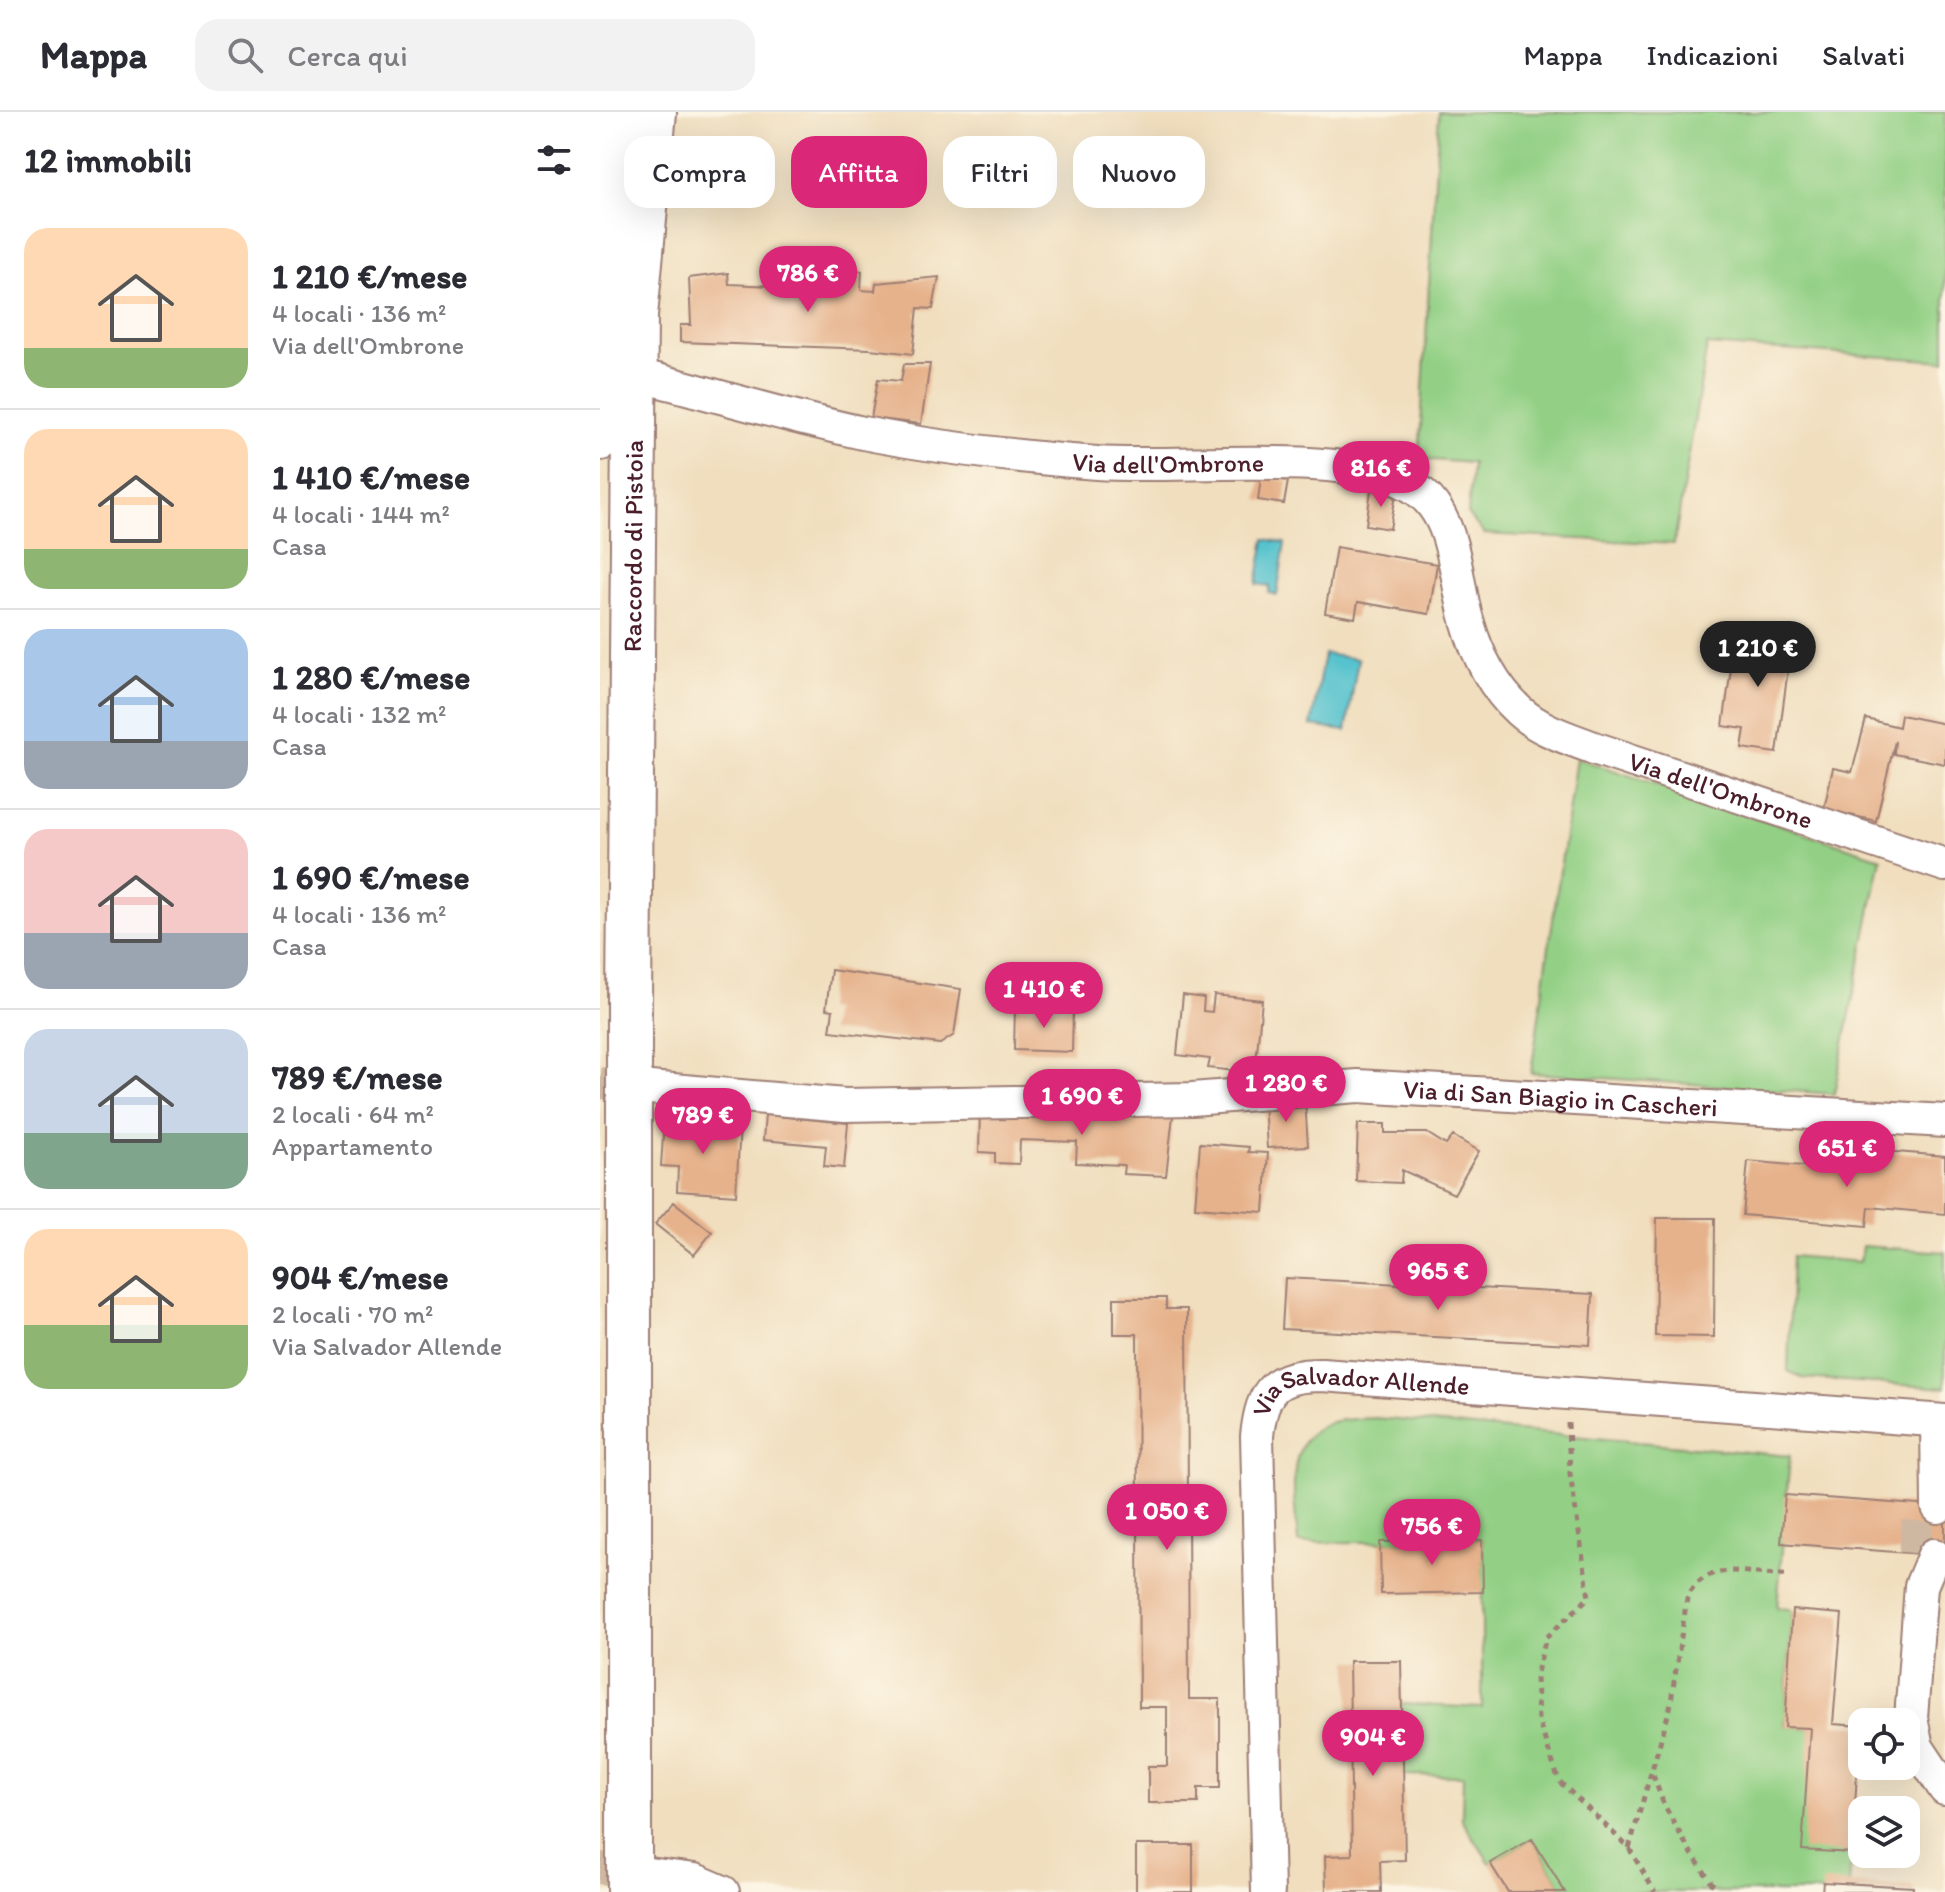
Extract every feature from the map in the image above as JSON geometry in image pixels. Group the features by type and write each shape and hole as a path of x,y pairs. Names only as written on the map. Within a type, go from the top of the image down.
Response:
{"highway":[{"name":"Raccordo di Pistoia","path":"600,438 601,309 619,112"},
{"name":"Raccordo di Pistoia","path":"639,1883 629,1001 635,316 654,112"}],"street":[{"name":"Via dell'Ombrone","path":"653,379 864,433 953,446 1098,463 1302,465 1360,469 1395,478 1425,494 1441,516 1475,644 1489,673 1521,713 1553,733 1594,748 1945,865"},
{"name":"Via di San Biagio in Cascheri","path":"650,1088 845,1105 1192,1099 1358,1086 1945,1121"},
{"name":"Via Salvador Allende","path":"1268,1892 1257,1436 1262,1402 1269,1390 1293,1378 1322,1375 1567,1394 1939,1431"},
{"path":"1928,1506 1939,1477 1939,1431"},
{"path":"1924,1562 1912,1735 1945,1789"},
{"path":"639,1883 695,1880 723,1892"}],"path":[{"path":"1567,1394 1570,1474 1589,1597 1546,1638 1536,1676 1535,1706 1559,1781 1629,1848 1655,1892"},
{"path":"1629,1848 1670,1708 1687,1598 1695,1583 1706,1574 1722,1572 1789,1575"},
{"path":"1652,1771 1664,1805 1718,1892"}],"green space":[{"path":"1439,112 1945,112 1945,361 1707,345 1674,544 1484,534 1468,514 1472,463 1419,459"},
{"path":"1576,758 1881,858 1834,1094 1531,1073"},
{"path":"1862,1246 1945,1252 1945,1388 1802,1378 1788,1371 1792,1256 1860,1262"},
{"path":"1376,1418 1790,1456 1777,1607 1792,1610 1785,1726 1810,1728 1848,1841 1849,1884 1822,1892 1565,1892 1532,1839 1490,1863 1462,1820 1463,1776 1403,1775 1402,1704 1482,1708 1482,1540 1298,1543 1294,1476 1302,1445 1312,1433 1326,1424"}],"water":[{"path":"1265,539 1285,543 1277,595 1269,593 1270,586 1257,584"},
{"path":"1324,654 1358,659 1346,731 1311,726"}],"building":[{"path":"847,270 862,271 861,290 875,291 876,283 939,277 933,309 918,308 913,354 870,349 680,342 680,325 691,325 689,278 728,273 729,284 844,289"},
{"path":"904,364 930,364 921,424 871,418 878,379 901,381"},
{"path":"1261,477 1288,481 1284,504 1258,500"},
{"path":"1371,490 1396,494 1390,529 1366,525"},
{"path":"1336,547 1437,564 1429,614 1358,602 1355,618 1325,613"},
{"path":"1736,631 1792,638 1777,753 1742,748 1745,729 1723,726"},
{"path":"1901,715 1945,724 1945,764 1894,754 1895,741 1876,821 1824,809 1833,768 1852,772 1866,719 1899,727"},
{"path":"831,970 961,989 954,1035 940,1044 830,1031 833,1010 826,1009"},
{"path":"1183,995 1204,998 1203,1011 1212,1012 1214,995 1262,1000 1255,1073 1208,1068 1210,1059 1177,1055"},
{"path":"1015,1007 1073,1009 1072,1052 1014,1050"},
{"path":"1305,1100 1308,1146 1267,1148 1264,1103"},
{"path":"980,1109 1173,1116 1166,1176 1123,1174 1124,1165 1076,1163 1077,1142 1020,1140 1019,1164 995,1163 995,1153 979,1152"},
{"path":"765,1115 848,1123 844,1168 824,1166 826,1146 763,1140"},
{"path":"664,1121 740,1126 736,1195 677,1191 678,1167 661,1166"},
{"path":"1358,1124 1385,1124 1385,1133 1427,1133 1446,1145 1453,1136 1479,1151 1454,1194 1402,1170 1401,1183 1356,1181"},
{"path":"1200,1143 1249,1147 1248,1152 1268,1153 1264,1212 1195,1207"},
{"path":"1871,1150 1945,1156 1945,1214 1869,1207 1867,1226 1743,1215 1748,1161 1869,1172"},
{"path":"674,1202 712,1232 694,1255 655,1224"},
{"path":"1657,1218 1715,1218 1714,1337 1655,1336"},
{"path":"1285,1278 1593,1294 1590,1345 1282,1329"},
{"path":"1114,1298 1166,1298 1166,1309 1187,1309 1189,1699 1220,1699 1220,1788 1198,1788 1198,1803 1148,1803 1148,1766 1167,1766 1167,1707 1139,1707 1137,1334 1114,1334"},
{"path":"1785,1495 1945,1507 1945,1556 1781,1543"},
{"path":"1482,1540 1483,1592 1381,1594 1380,1542"},
{"path":"1792,1610 1842,1614 1833,1724 1848,1725 1848,1780 1857,1780 1856,1796 1848,1796 1848,1853 1802,1850 1810,1728 1785,1727"},
{"path":"1349,1661 1401,1661 1405,1860 1380,1861 1381,1892 1326,1892 1325,1856 1352,1855"},
{"path":"1532,1839 1565,1892 1508,1892 1490,1863"},
{"path":"1136,1845 1193,1845 1193,1892 1136,1892"},
{"path":"1823,1882 1913,1887 1913,1892 1822,1892"}],"tunnel":[{"path":"600,1083 650,1088"},
{"path":"1915,1553 1919,1505"},
{"path":"600,1868 649,1874"}]}
